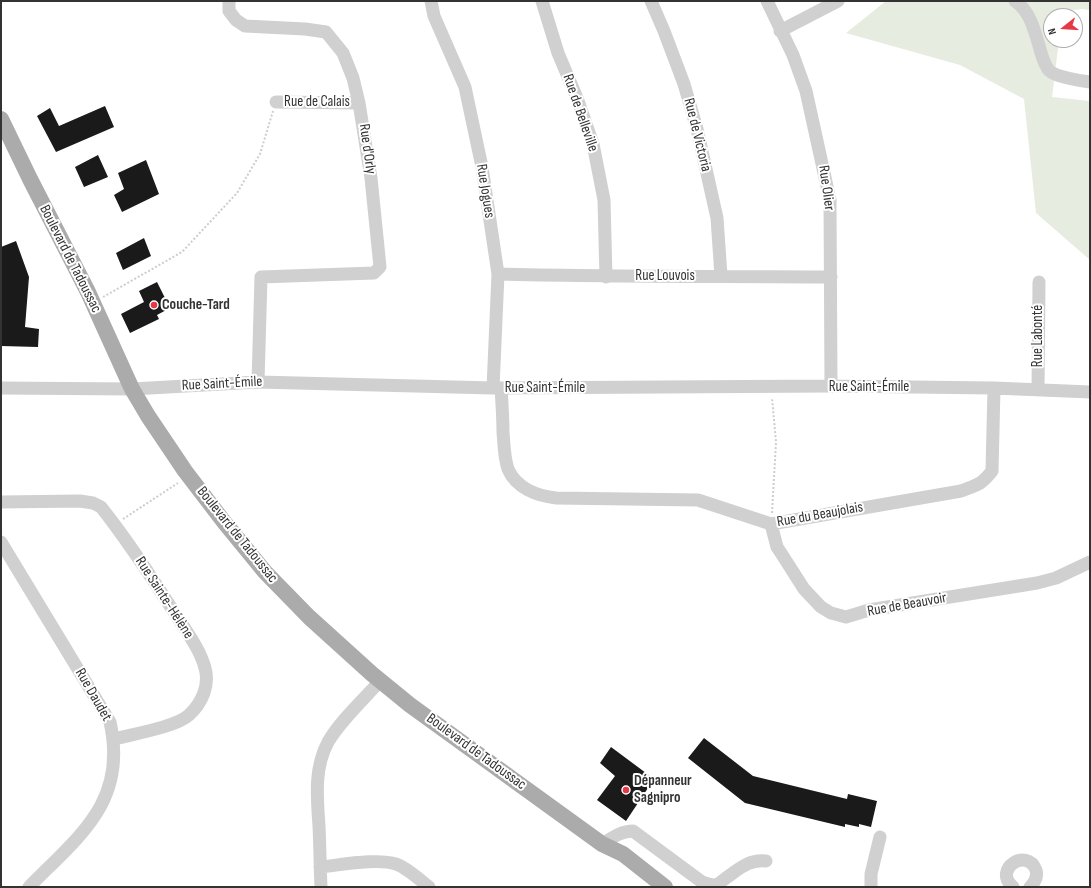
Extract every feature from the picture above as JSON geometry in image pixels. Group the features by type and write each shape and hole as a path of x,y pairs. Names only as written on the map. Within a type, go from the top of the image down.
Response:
{"main road":[{"name":"Boulevard de Tadoussac","path":"1,119 93,303 132,389 148,416 189,476 265,572 309,617 380,681 410,705 602,844 623,854 665,887"},
{"name":"Boulevard de Tadoussac","path":"602,844 618,864 648,887"}],"street":[{"name":"Rue d'Orly","path":"229,1 229,11 236,20 245,26 305,29 326,32 343,53 353,78 359,103 371,178 380,267 374,273 262,277 258,382"},
{"name":"Rue Jogues","path":"431,1 434,16 465,87 482,167 498,274 497,388"},
{"name":"Rue de Belleville","path":"542,1 558,53 594,144 604,200 606,276"},
{"name":"Rue de Victoria","path":"651,1 684,84 697,129 717,218 721,276"},
{"name":"Rue Olier","path":"767,1 793,55 806,91 830,200 831,386"},
{"path":"780,30 838,1"},
{"path":"1015,1 1021,5 1030,19 1045,64 1050,72 1066,78 1090,82"},
{"name":"Rue de Calais","path":"276,102 359,103"},
{"name":"Rue Louvois","path":"498,274 831,277"},
{"name":"Rue Labonté","path":"1038,390 1039,282"},
{"name":"Rue Saint-Émile","path":"1,388 132,389 258,382 497,388 831,386 994,388 1090,392"},
{"name":"Rue du Beaujolais","path":"497,388 504,454 508,468 512,476 527,490 545,497 556,498 698,500 771,524 961,491 983,482 992,471 994,388"},
{"name":"Rue Sainte-Hélène","path":"1,502 80,501 94,503 101,507 145,566 199,653 206,669 206,685 202,700 186,718 161,727 114,740"},
{"name":"Rue de Beauvoir","path":"771,524 777,546 804,589 821,607 831,613 846,618 869,610 1037,583 1056,578 1090,562"},
{"name":"Rue Daudet","path":"1,542 110,722 114,740 113,776 106,798 90,824 29,887"},
{"path":"321,887 317,789 319,766 329,740 340,725 380,681"},
{"path":"602,844 626,831 633,831 702,882 714,885 720,883 744,864 758,860 766,861"},
{"path":"871,887 870,874 880,837"},
{"path":"1013,887 1008,882 1007,872 1011,864 1020,860 1029,862 1033,865 1036,874 1034,886"},
{"path":"320,867 389,862 397,864 429,887"}],"path":[{"path":"93,303 182,252 236,193 260,154 276,102"},
{"path":"771,386 776,442 771,524"},
{"path":"114,524 189,476"}],"shaded area":[{"path":"886,1 1090,1 1090,10 1083,8 1043,8 1043,48 1058,48 1052,97 1090,101 1090,260 1036,213 1024,99 960,65 846,33"}],"building":[{"path":"105,106 114,127 56,152 37,116 50,108 59,126"},
{"path":"98,155 108,177 84,187 75,167"},
{"path":"146,160 159,194 122,212 114,195 124,189 118,173"},
{"path":"144,238 151,256 123,270 116,253"},
{"path":"16,241 29,277 25,327 39,329 38,347 1,346 1,247"},
{"name":"Couche-Tard","path":"157,282 170,308 157,315 159,319 130,333 121,314 144,302 139,291"},
{"path":"704,738 753,776 847,799 848,794 877,801 871,827 859,824 859,827 845,824 845,827 745,803 688,758"},
{"name":"Dépanneur Sagnipro","path":"611,747 654,779 626,821 597,800 615,776 600,763"}],"place":[{"name":"Couche-Tard","path":"154,305"},
{"name":"Dépanneur Sagnipro","path":"626,790"}]}
